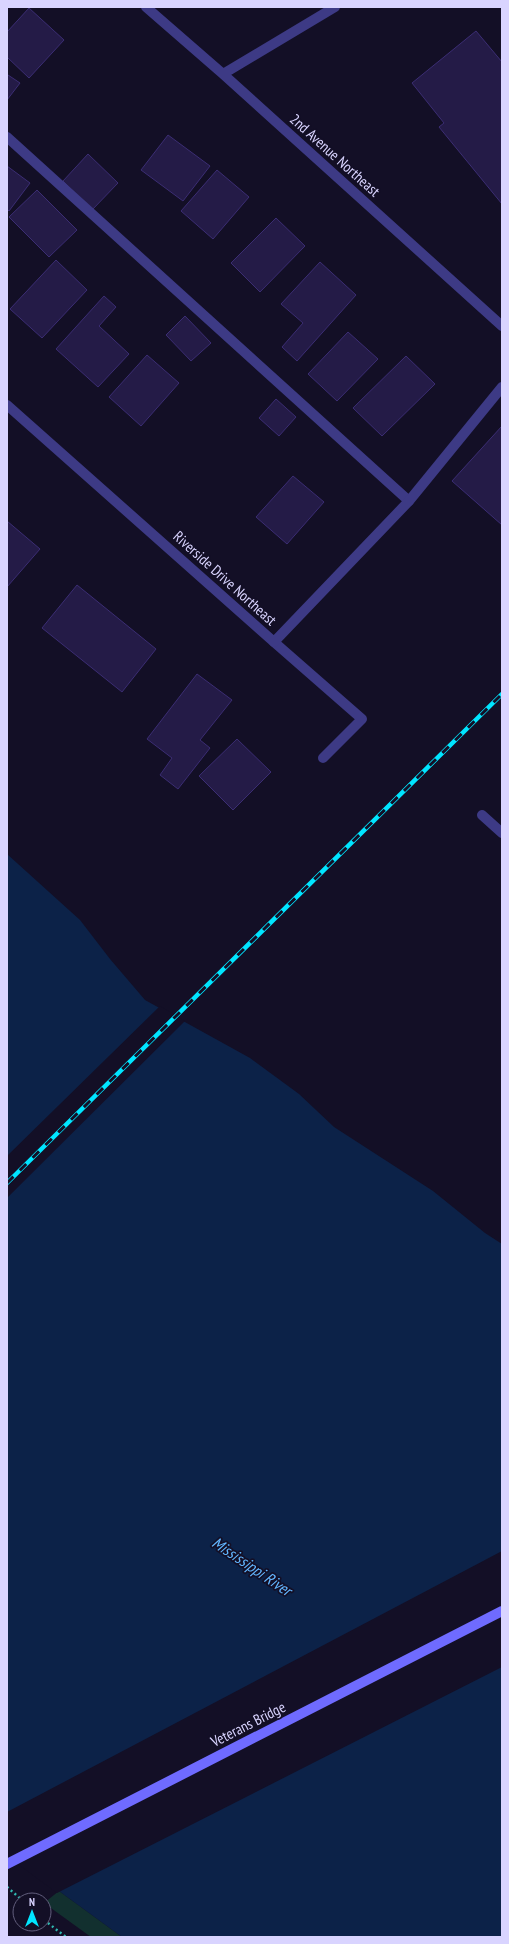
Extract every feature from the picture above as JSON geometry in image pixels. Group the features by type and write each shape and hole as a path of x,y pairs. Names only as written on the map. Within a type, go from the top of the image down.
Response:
{"main road":[{"name":"Veterans Bridge","path":"7,1864 502,1610"}],"street":[{"name":"2nd Avenue Northeast","path":"146,7 223,74 502,326"},
{"path":"223,74 335,7"},
{"path":"7,137 408,501"},
{"name":"Riverside Drive Northeast","path":"7,405 274,642 408,501 502,387"},
{"path":"274,642 362,719 323,758"},
{"path":"482,815 502,833"}],"path":[{"path":"52,1926 66,1937"}],"green space":[{"path":"59,1891 122,1937 91,1937 52,1909 52,1897"}],"water":[{"name":"Mississippi River","path":"7,854 80,920 110,959 145,1000 250,1058 299,1094 334,1127 433,1191 485,1233 502,1244 502,1937 122,1937 7,1853"}],"pier":[{"path":"160,1006 185,1021 7,1198 7,1156"},
{"path":"502,1551 502,1667 57,1893 7,1856 7,1812"}],"building":[{"path":"29,8 64,40 29,78 7,57 7,32"},
{"path":"476,31 502,62 502,204 439,127 444,123 412,83"},
{"path":"8,75 20,83 7,100 7,76"},
{"path":"168,135 210,166 183,201 141,170"},
{"path":"88,154 118,183 92,210 63,181"},
{"path":"7,166 30,183 9,211 7,209"},
{"path":"217,170 249,197 213,239 181,211"},
{"path":"37,190 77,230 49,257 9,217"},
{"path":"276,218 305,246 260,292 231,263"},
{"path":"56,260 87,290 42,338 10,309"},
{"path":"320,262 356,295 297,361 282,347 303,323 281,304"},
{"path":"104,296 116,307 99,326 129,354 98,387 56,349"},
{"path":"185,316 211,343 191,361 166,335"},
{"path":"348,332 378,359 337,401 308,374"},
{"path":"147,355 179,383 141,426 109,397"},
{"path":"406,356 435,384 382,436 353,408"},
{"path":"276,399 296,417 279,436 259,418"},
{"path":"502,426 502,525 452,481"},
{"path":"293,476 324,502 287,544 256,517"},
{"path":"7,521 40,549 7,587"},
{"path":"77,585 156,649 122,692 42,628"},
{"path":"197,674 232,700 200,740 210,748 178,789 160,775 172,758 147,739"},
{"path":"237,739 271,772 233,810 199,776"}],"railway":[{"path":"7,1183 502,694"}]}
